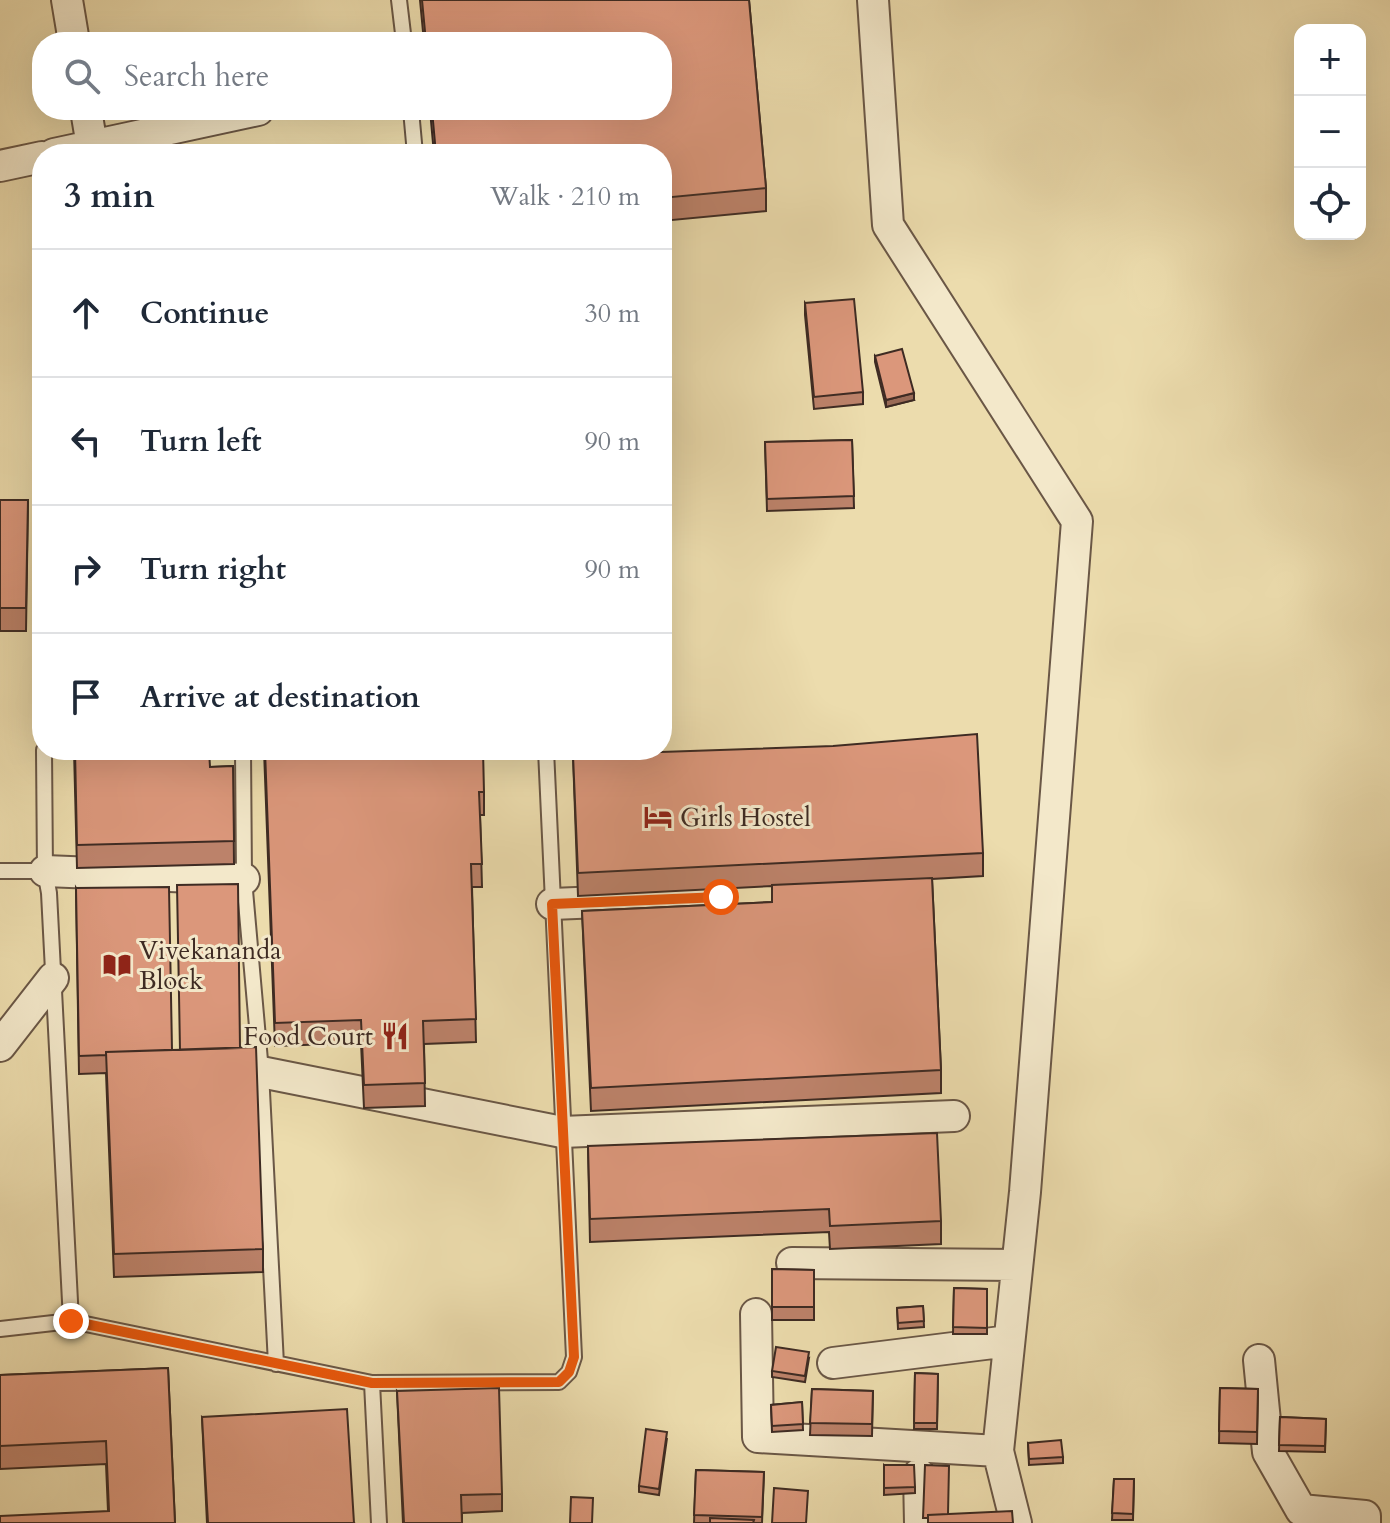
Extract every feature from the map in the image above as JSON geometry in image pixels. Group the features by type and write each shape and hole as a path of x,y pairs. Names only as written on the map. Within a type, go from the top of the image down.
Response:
{"street":[{"path":"67,0 72,32"},
{"path":"873,0 888,225 1077,521 1017,1265 998,1451 1016,1523"},
{"path":"88,120 92,144"},
{"path":"101,144 212,120"},
{"path":"0,166 32,159"},
{"path":"45,871 244,879"},
{"path":"552,904 721,897"},
{"path":"0,1046 53,978"},
{"path":"261,1072 562,1132 954,1116"},
{"path":"792,1263 1017,1265"},
{"path":"756,1314 758,1437 998,1451"},
{"path":"833,1363 1009,1341"},
{"path":"1259,1360 1268,1452 1301,1510 1365,1516 1365,1523"},
{"path":"919,1474 920,1523"}],"lane":[{"path":"399,0 403,32"},
{"path":"412,120 414,144"},
{"path":"44,760 45,871 49,893 71,1321"},
{"path":"243,760 244,879 261,1072 276,1364"},
{"path":"0,1329 71,1321 372,1383 559,1382 569,1372 574,1357 546,760"},
{"path":"0,871 45,871"},
{"path":"372,1383 379,1523"}],"building":[{"path":"422,0 749,0 766,188 672,197 672,144 435,144 433,120 672,120 672,32 425,32"},
{"path":"854,299 863,392 814,397 805,303"},
{"path":"902,349 914,393 886,400 875,356"},
{"path":"852,440 854,496 767,499 765,442"},
{"path":"0,500 28,500 26,608 0,608"},
{"path":"977,734 983,853 578,873 573,760 672,760 672,752 833,746"},
{"path":"75,760 210,760 210,767 233,766 234,841 77,845"},
{"path":"265,760 483,760 484,792 479,792 482,864 471,864 476,1019 423,1021 425,1083 364,1085 361,1020 275,1023"},
{"path":"932,878 941,1070 591,1088 582,911 772,902 772,885"},
{"path":"238,884 240,1048 180,1050 177,885"},
{"name":"Vivekananda Block","path":"169,887 172,1050 79,1056 76,888"},
{"path":"256,1047 263,1249 114,1254 106,1052"},
{"path":"937,1133 941,1221 830,1226 829,1209 590,1219 588,1146"},
{"path":"772,1269 814,1270 814,1307 772,1307"},
{"path":"954,1288 987,1289 987,1328 953,1327"},
{"path":"923,1306 924,1321 898,1323 897,1308"},
{"path":"776,1347 809,1352 805,1376 772,1371"},
{"path":"168,1368 175,1523 0,1523 0,1516 109,1511 106,1441 0,1446 0,1375"},
{"path":"915,1373 938,1374 937,1423 914,1423"},
{"path":"499,1388 502,1494 461,1495 462,1523 404,1523 397,1391"},
{"path":"1220,1388 1258,1389 1257,1432 1219,1431"},
{"path":"812,1389 873,1391 872,1424 810,1423"},
{"path":"802,1402 803,1424 772,1426 771,1405"},
{"path":"347,1409 354,1523 208,1523 202,1417"},
{"path":"1280,1417 1326,1419 1325,1446 1279,1445"},
{"path":"646,1429 667,1432 659,1489 639,1486"},
{"path":"1061,1440 1063,1457 1029,1459 1028,1443"},
{"path":"884,1465 914,1465 915,1487 884,1488"},
{"path":"925,1465 949,1466 948,1514 923,1518"},
{"path":"696,1470 764,1472 762,1517 694,1515"},
{"path":"1114,1479 1134,1479 1133,1514 1112,1513"},
{"path":"774,1488 808,1491 806,1523 772,1523"},
{"path":"571,1497 593,1498 592,1523 570,1523"},
{"path":"1012,1511 1013,1523 928,1523 928,1515"},
{"path":"710,1518 754,1520 753,1523 710,1523"}],"place":[{"name":"Girls Hostel","path":"658,817"},
{"name":"Vivekananda Block","path":"117,965"},
{"name":"Food Court","path":"395,1036"}],"route":[{"path":"71,1321 372,1383 559,1382 569,1372 574,1357 552,904 721,897"}]}
